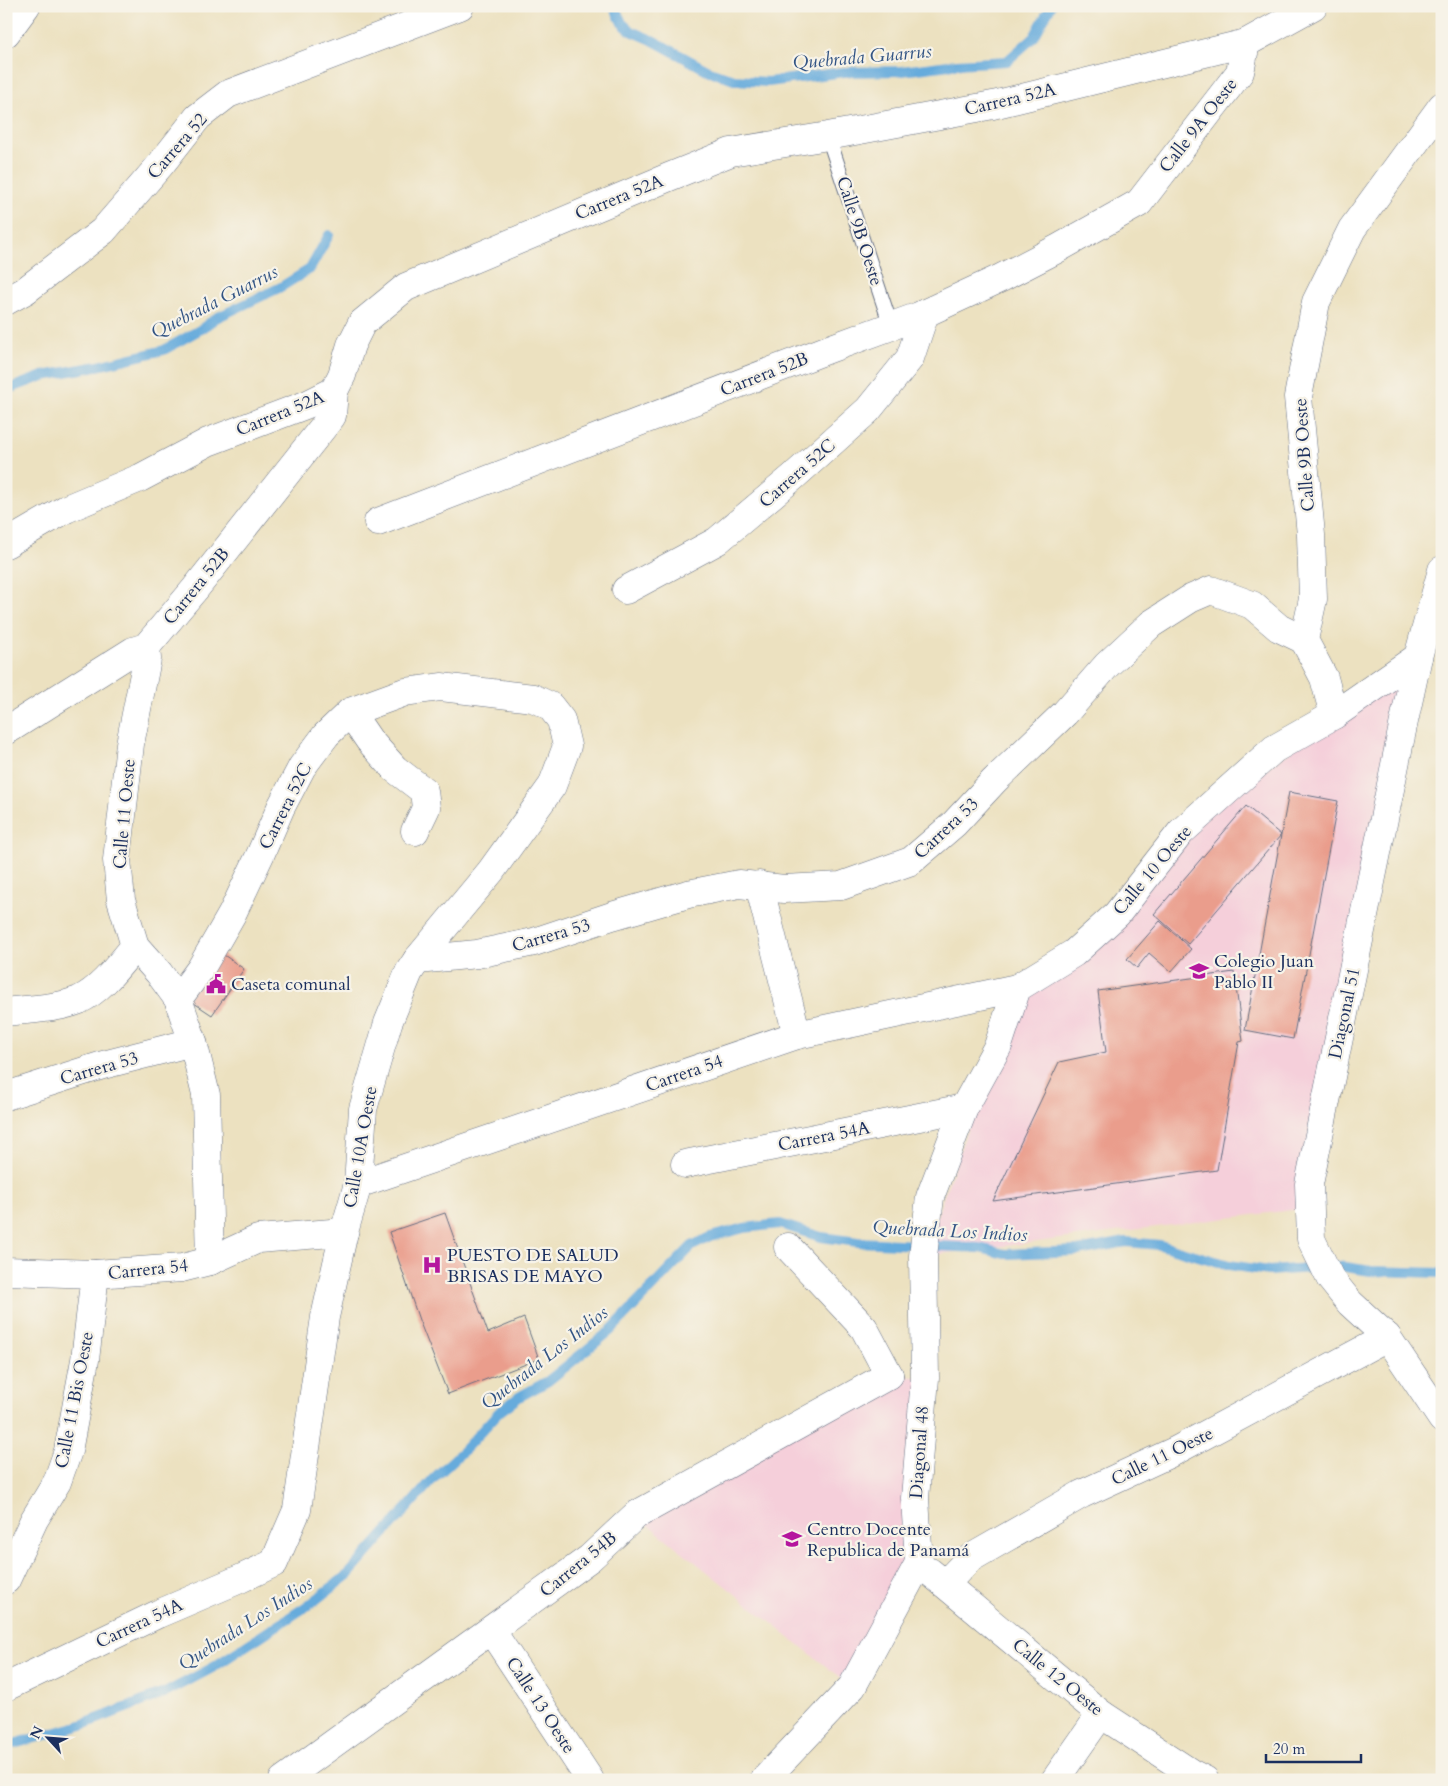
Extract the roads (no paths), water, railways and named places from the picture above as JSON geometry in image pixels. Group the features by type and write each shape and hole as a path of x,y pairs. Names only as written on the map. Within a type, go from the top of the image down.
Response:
{"street":[{"path":"6,32 26,6"},
{"name":"Carrera 52","path":"13,291 103,231 161,164 198,117 228,94 460,6"},
{"name":"Carrera 52A","path":"6,544 66,509 140,478 208,442 308,404 334,391 342,375 351,345 362,323 406,287 512,242 731,152 828,136 993,104 1246,43 1313,6"},
{"name":"Calle 9A Oeste","path":"1139,203 1240,72 1246,43"},
{"name":"Calle 9B Oeste","path":"1304,640 1313,599 1311,535 1298,397 1316,302 1352,230 1442,106"},
{"name":"Carrera 52B","path":"378,522 925,313 1001,278 1139,203"},
{"name":"Carrera 52C","path":"626,590 717,541 868,410 910,358 925,313"},
{"name":"Carrera 52B","path":"6,732 133,650 146,647 195,589 332,416 334,391"},
{"name":"Diagonal 51","path":"1442,570 1418,657 1309,1184 1311,1238 1330,1278 1350,1303 1387,1337 1442,1419"},
{"name":"Carrera 53","path":"417,960 477,954 534,942 612,916 688,894 739,884 784,889 841,886 911,861 954,824 994,781 1065,714 1107,665 1151,624 1190,599 1211,590 1252,605 1279,628 1304,640"},
{"path":"1304,640 1324,678 1334,715"},
{"name":"Calle 11 Oeste","path":"146,647 147,659 130,744 117,860 121,900 135,946 159,973 178,999 193,1042 206,1095 210,1261"},
{"name":"Calle 10 Oeste","path":"1018,988 1074,953 1118,914 1181,832 1274,748 1334,715 1418,657"},
{"name":"Carrera 52C","path":"178,999 201,968 232,914 280,807 302,767 326,735 350,712 405,692 441,687 534,698 550,706 562,720"},
{"path":"350,712 369,740 395,769 424,791 426,808 415,831"},
{"name":"Calle 10A Oeste","path":"274,1562 297,1510 325,1317 344,1232 358,1184 363,1109 388,1023 417,960 491,871 552,786 567,746 562,720"},
{"path":"759,885 797,1035"},
{"path":"6,1012 56,1006 79,1000 98,987 135,946"},
{"path":"964,1108 998,1046 1018,988"},
{"name":"Carrera 54","path":"358,1184 797,1035 1018,988"},
{"name":"Carrera 53","path":"6,1096 103,1065 193,1042"},
{"name":"Carrera 54A","path":"685,1164 964,1108"},
{"name":"Diagonal 48","path":"919,1563 915,1498 924,1378 923,1256 930,1197 964,1108"},
{"name":"Carrera 54","path":"6,1271 95,1274 182,1268 210,1261 258,1240 344,1232"},
{"path":"788,1247 864,1328 889,1375 924,1378"},
{"name":"Calle 11 Bis Oeste","path":"6,1580 34,1520 58,1482 68,1451 84,1360 95,1274"},
{"name":"Calle 11 Oeste","path":"944,1584 968,1559 1074,1498 1175,1451 1387,1337"},
{"name":"Carrera 54B","path":"283,1780 590,1558 636,1515 889,1375"},
{"name":"Carrera 54A","path":"6,1686 158,1614 240,1579 274,1562"},
{"path":"764,1780 852,1687 919,1563"},
{"name":"Calle 12 Oeste","path":"919,1563 1101,1714 1191,1773 1205,1780"},
{"name":"Calle 13 Oeste","path":"491,1630 590,1780"},
{"path":"1056,1780 1101,1714"}],"lane":[{"name":"Calle 9B Oeste","path":"828,136 891,326"}],"waterway":[{"name":"Quebrada Guarrus","path":"614,6 622,23 631,31 652,40 707,70 734,80 768,82 844,72 902,71 957,64 1007,61 1034,37 1051,6"},
{"name":"Quebrada Guarrus","path":"6,390 43,376 98,366 164,350 201,329 216,318 281,287 310,269 329,235"},
{"name":"Quebrada Los Indios","path":"6,1746 79,1726 167,1692 212,1668 313,1602 349,1574 433,1479 463,1451 499,1412 519,1397 548,1381 610,1331 692,1246 710,1237 744,1228 780,1224 821,1237 858,1242 979,1248 1005,1254 1078,1251 1126,1242 1160,1245 1229,1265 1269,1271 1339,1266 1371,1271 1442,1273"}],"place":[{"name":"Colegio Juan Pablo II","path":"1199,971"},
{"name":"Caseta comunal","path":"216,984"},
{"name":"PUESTO DE SALUD BRISAS DE MAYO","path":"432,1265"},
{"name":"Centro Docente Republica de Panamá","path":"792,1539"}]}
